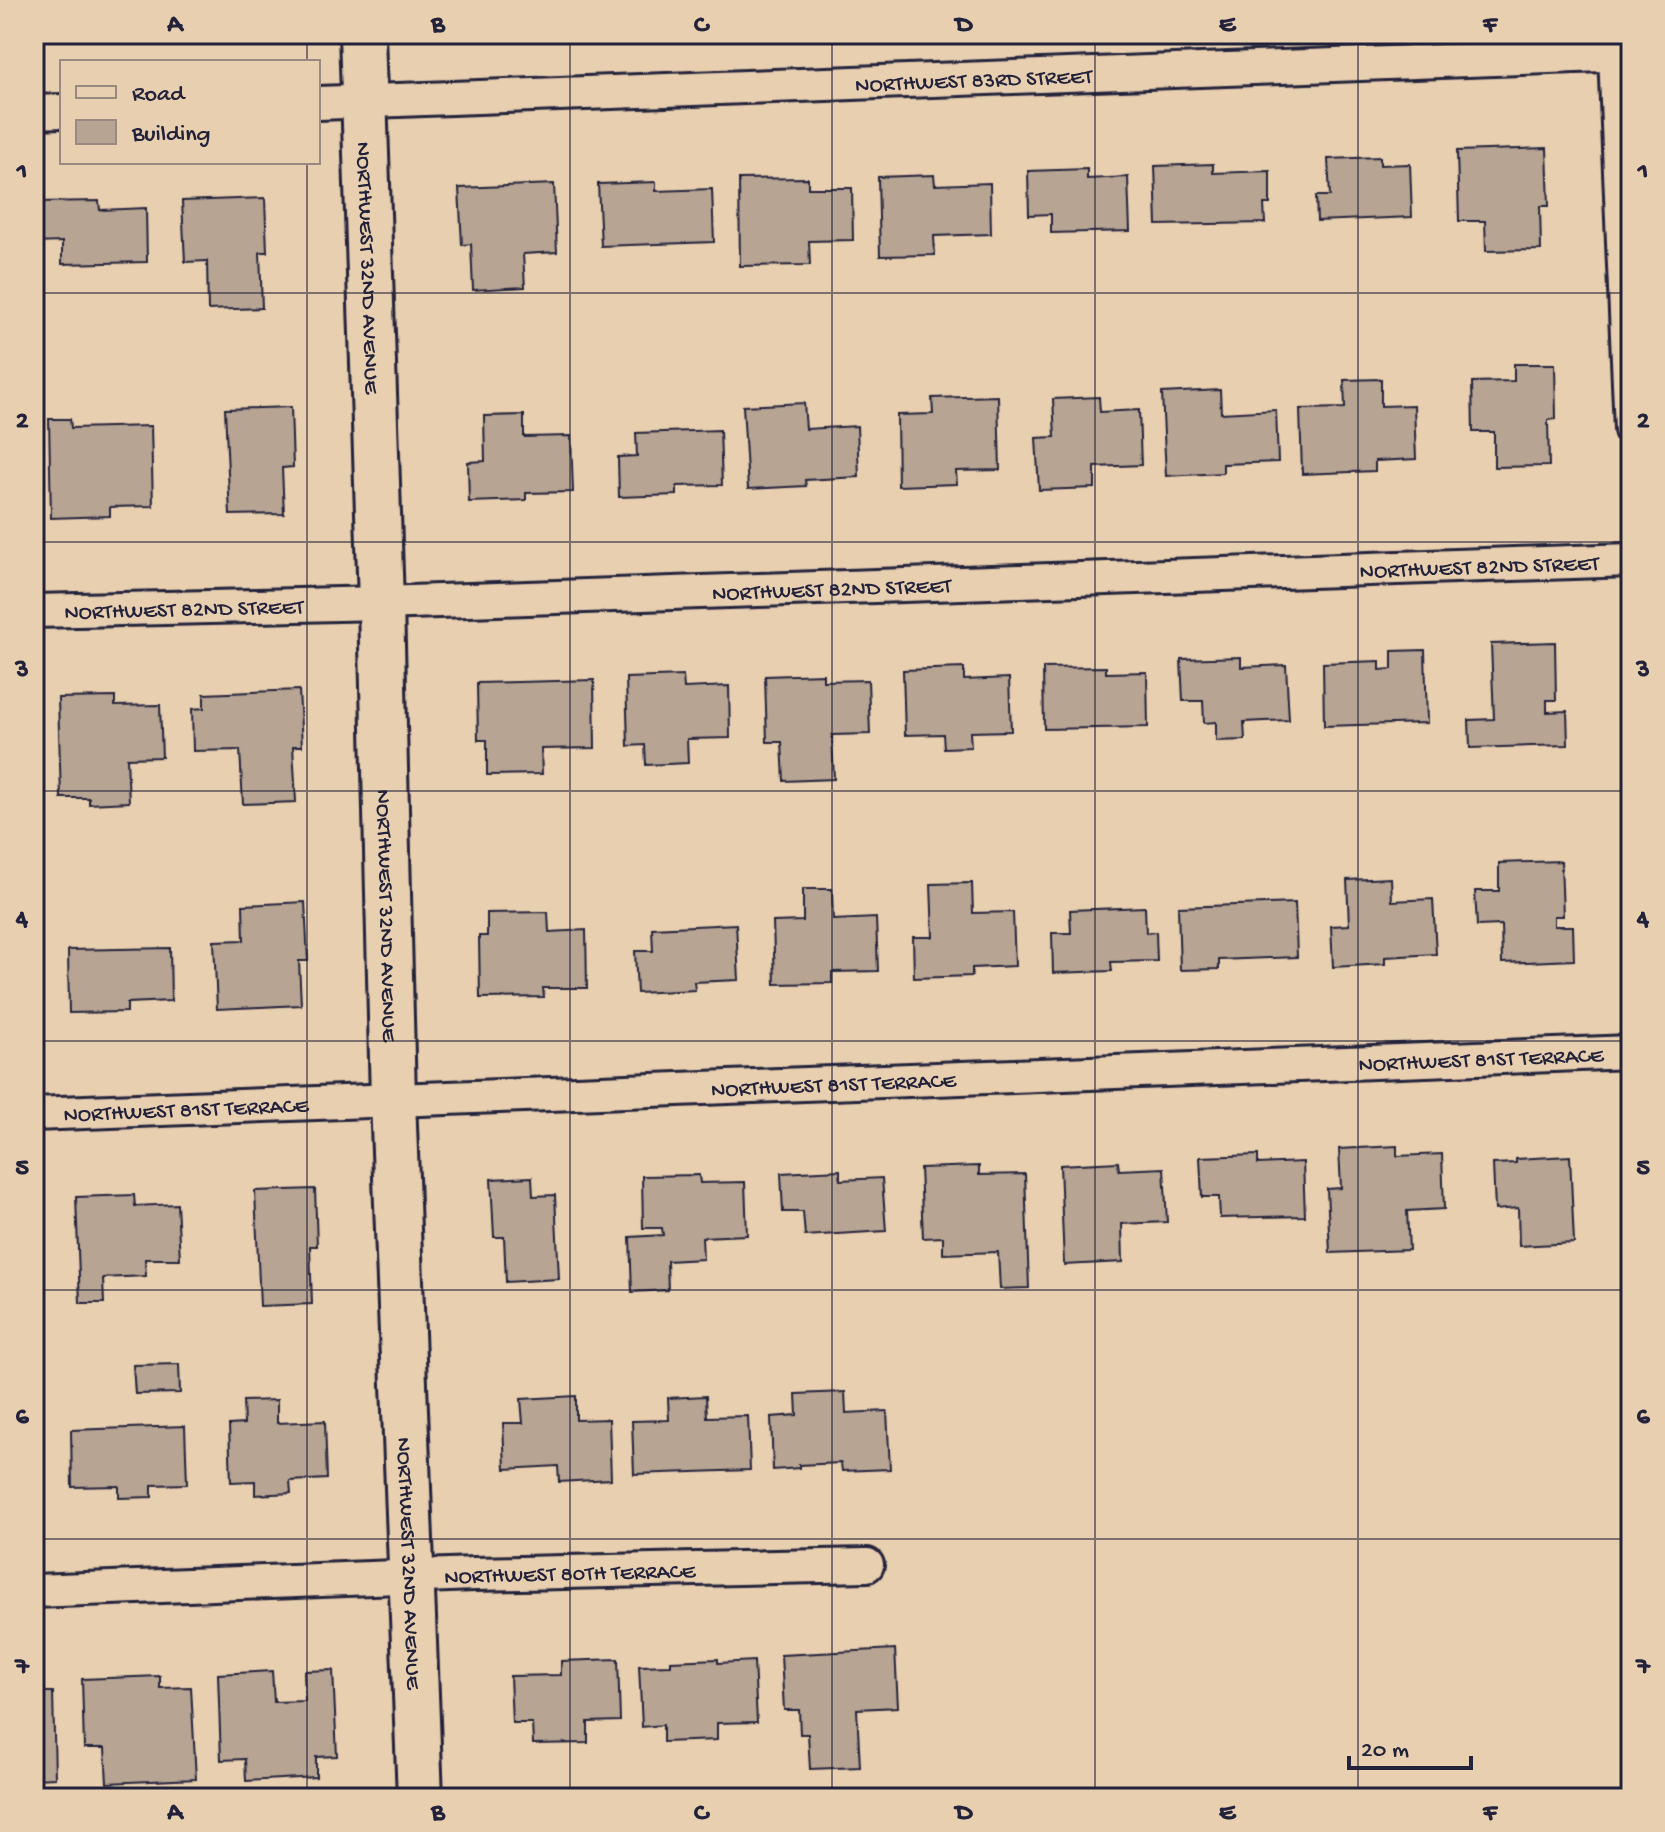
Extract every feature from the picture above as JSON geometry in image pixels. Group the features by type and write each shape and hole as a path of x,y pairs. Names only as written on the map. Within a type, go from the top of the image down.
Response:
{"main road":[{"name":"NORTHWEST 32ND AVENUE","path":"362,34 381,603 393,1100 420,1798"}],"street":[{"name":"NORTHWEST 83RD STREET","path":"320,103 1623,54"},
{"path":"1623,54 1631,430"},
{"path":"34,112 60,111"},
{"name":"NORTHWEST 82ND STREET","path":"34,611 381,603 1631,560"},
{"name":"NORTHWEST 81ST TERRACE","path":"34,1114 1631,1052"},
{"name":"NORTHWEST 80TH TERRACE","path":"34,1591 411,1576 867,1565"}],"building":[{"path":"1547,148 1549,206 1540,206 1541,250 1486,251 1485,221 1459,221 1457,151"},
{"path":"1380,157 1380,165 1410,164 1412,217 1317,221 1316,196 1330,196 1328,159"},
{"path":"1213,164 1213,173 1270,171 1270,204 1264,204 1265,223 1157,225 1155,166"},
{"path":"1087,169 1087,179 1128,177 1130,231 1051,233 1051,214 1029,215 1028,171"},
{"path":"934,175 935,185 990,183 991,234 934,236 935,255 880,256 878,177"},
{"path":"808,178 808,188 852,188 853,240 809,241 810,265 740,266 739,179"},
{"path":"656,182 656,191 712,189 714,242 601,246 598,184"},
{"path":"554,184 557,252 523,254 525,287 473,290 471,244 462,245 459,188"},
{"path":"265,198 267,252 260,252 262,308 208,310 207,261 185,262 182,201"},
{"path":"99,201 100,210 146,208 147,262 62,264 62,242 34,243 34,202"},
{"path":"1514,364 1555,364 1556,419 1548,420 1549,466 1494,467 1494,432 1473,432 1472,382 1514,381"},
{"path":"1381,379 1381,406 1414,405 1416,459 1375,461 1375,471 1302,474 1300,409 1345,408 1344,380"},
{"path":"1220,390 1221,413 1276,410 1278,462 1223,464 1223,473 1166,476 1162,393"},
{"path":"998,396 1000,470 956,471 957,484 898,486 897,415 933,414 932,398"},
{"path":"1099,397 1100,412 1139,410 1141,465 1095,467 1095,488 1039,490 1036,438 1055,437 1053,399"},
{"path":"804,403 806,429 857,426 859,477 805,480 806,486 748,489 743,406"},
{"path":"291,407 293,467 282,468 284,514 230,515 225,409"},
{"path":"524,415 524,437 571,436 573,492 526,493 526,500 469,502 468,462 485,461 484,416"},
{"path":"49,419 70,419 71,428 151,426 153,506 110,507 110,516 51,518"},
{"path":"720,430 722,485 677,486 677,495 619,497 618,457 637,456 636,433"},
{"path":"1555,642 1556,700 1547,700 1547,712 1567,711 1568,745 1470,748 1469,720 1494,719 1491,644"},
{"path":"1425,650 1427,723 1324,726 1323,663 1380,661 1380,670 1392,669 1392,651"},
{"path":"1241,657 1241,667 1286,665 1289,720 1244,722 1245,740 1216,741 1216,722 1204,723 1203,701 1183,701 1181,659"},
{"path":"1106,667 1106,673 1147,672 1148,727 1044,729 1043,668"},
{"path":"964,668 964,680 1009,678 1011,731 970,732 971,747 944,748 943,734 905,735 903,670"},
{"path":"823,674 823,681 868,680 870,734 832,735 834,779 784,781 782,742 767,742 765,676"},
{"path":"683,676 684,688 729,686 730,738 687,739 688,763 646,765 645,745 628,746 626,678"},
{"path":"594,680 595,748 541,749 542,774 487,775 487,740 478,740 477,683"},
{"path":"299,690 302,746 293,746 296,802 243,804 240,750 193,751 192,709 204,708 204,694"},
{"path":"115,697 115,706 160,705 162,757 127,758 129,802 89,804 89,798 61,798 58,698"},
{"path":"1561,861 1563,916 1554,916 1554,926 1573,926 1574,960 1502,963 1501,925 1477,926 1475,891 1499,891 1499,863"},
{"path":"1391,878 1392,901 1433,899 1436,954 1385,957 1385,964 1333,967 1331,926 1349,925 1347,880"},
{"path":"972,883 973,913 1013,912 1015,966 972,968 972,976 914,978 913,937 933,937 931,884"},
{"path":"803,889 832,889 833,920 876,918 878,971 832,972 832,983 775,984 773,922 803,921"},
{"path":"305,902 308,961 299,961 301,1005 217,1009 214,941 244,940 243,905"},
{"path":"1295,903 1297,957 1219,960 1219,969 1180,970 1178,907"},
{"path":"1145,907 1146,933 1156,932 1157,961 1111,962 1112,971 1053,973 1052,933 1071,933 1070,910"},
{"path":"548,912 549,932 586,930 587,988 543,988 544,997 480,998 479,936 487,936 487,913"},
{"path":"736,924 739,980 694,982 695,990 637,993 635,951 653,951 652,928"},
{"path":"170,948 171,1001 127,1003 127,1012 69,1013 68,950"},
{"path":"1397,1146 1397,1156 1442,1154 1444,1209 1407,1211 1409,1250 1330,1253 1327,1189 1341,1188 1339,1149"},
{"path":"1258,1155 1258,1164 1303,1162 1305,1216 1220,1218 1219,1197 1202,1197 1200,1157"},
{"path":"1570,1156 1574,1243 1519,1246 1518,1208 1495,1210 1493,1164 1516,1163 1516,1159"},
{"path":"1118,1162 1119,1170 1164,1168 1167,1222 1122,1224 1123,1262 1064,1265 1060,1165"},
{"path":"979,1166 979,1175 1025,1174 1029,1288 1000,1289 998,1252 943,1254 943,1237 923,1238 920,1168"},
{"path":"840,1170 840,1180 882,1178 886,1231 805,1236 803,1212 783,1212 781,1173"},
{"path":"699,1175 700,1183 745,1182 747,1235 702,1237 703,1259 667,1261 668,1290 632,1292 630,1237 663,1235 662,1228 643,1228 642,1176"},
{"path":"532,1177 533,1196 555,1195 559,1279 506,1282 504,1237 494,1237 491,1179"},
{"path":"315,1189 317,1246 310,1246 312,1304 260,1306 255,1191"},
{"path":"134,1195 135,1206 177,1204 180,1259 145,1259 146,1276 103,1278 104,1303 80,1303 76,1197"},
{"path":"34,1209 39,1209 41,1261 34,1262"},
{"path":"179,1364 180,1393 135,1394 133,1365"},
{"path":"845,1392 846,1413 887,1411 890,1469 842,1471 841,1463 773,1470 771,1417 797,1415 796,1394"},
{"path":"34,1396 39,1490 34,1490"},
{"path":"576,1396 576,1420 609,1419 611,1479 559,1482 558,1466 505,1469 503,1423 523,1423 521,1399"},
{"path":"706,1396 707,1417 748,1416 750,1470 634,1474 632,1421 669,1420 668,1398"},
{"path":"277,1400 277,1423 325,1421 327,1479 290,1481 291,1493 255,1495 255,1481 231,1482 229,1425 244,1424 243,1401"},
{"path":"185,1426 187,1484 152,1485 152,1497 119,1498 119,1486 72,1487 71,1430"},
{"path":"895,1649 898,1707 857,1709 860,1767 810,1769 808,1734 800,1734 799,1710 784,1710 781,1655"},
{"path":"618,1659 620,1721 588,1722 588,1743 533,1744 532,1723 512,1723 510,1676 561,1675 561,1661"},
{"path":"718,1659 718,1663 754,1661 757,1722 717,1723 717,1740 663,1742 663,1725 642,1727 639,1666"},
{"path":"333,1670 337,1756 316,1757 316,1777 246,1781 245,1759 221,1760 218,1674 272,1671 274,1702 305,1701 304,1671"},
{"path":"160,1676 160,1688 191,1687 196,1779 107,1783 105,1748 84,1748 82,1679"},
{"path":"34,1692 53,1692 55,1778 34,1779"}]}
